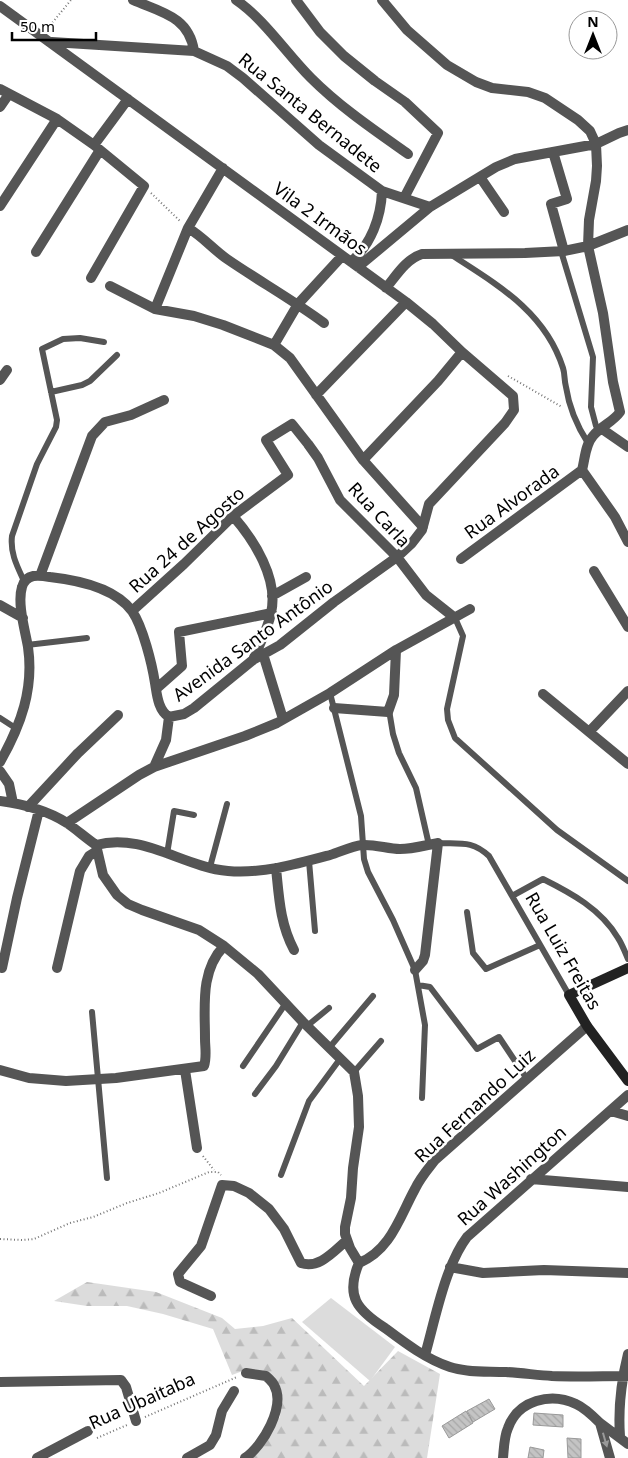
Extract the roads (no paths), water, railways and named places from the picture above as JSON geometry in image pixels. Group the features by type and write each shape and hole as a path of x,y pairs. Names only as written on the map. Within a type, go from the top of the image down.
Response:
{"street":[{"path":"51,42 194,51 188,31 180,22 145,2 133,0"},
{"path":"236,0 248,8 292,58 339,104 408,154"},
{"path":"296,0 320,32 344,56 405,102 438,133 404,198"},
{"path":"382,0 407,30 447,65 476,82 492,88 528,92 545,98 578,120 590,131 596,144 597,166 589,220 588,246 603,313 613,382 620,410 619,414 599,427 588,443"},
{"name":"Vila 2 Irmãos","path":"0,6 406,302 513,396 514,410 488,442 429,504 423,527"},
{"name":"Rua Santa Bernadete","path":"194,51 232,70 319,144 382,191 430,207"},
{"path":"0,107 4,92 58,119 97,147 144,186 91,278"},
{"path":"36,252 97,147 128,99"},
{"path":"0,206 58,119"},
{"path":"350,262 430,207 496,167 515,159 596,144 628,130"},
{"path":"553,152 567,199 551,204 563,251"},
{"path":"155,309 188,228 223,168"},
{"path":"480,176 504,212"},
{"path":"274,345 298,304 361,253 377,223 382,205 382,191"},
{"path":"188,228 252,276 298,304 324,323"},
{"path":"386,288 409,261 416,256 448,253 563,251 588,246 628,230"},
{"path":"110,286 155,309 194,316 274,345 290,358 363,460 423,527"},
{"path":"316,395 406,302"},
{"path":"363,460 438,381 460,350"},
{"path":"0,380 8,370"},
{"path":"40,576 92,436 105,422 131,415 164,400"},
{"name":"Rua 24 de Agosto","path":"132,611 233,516 288,475 266,440 292,424"},
{"name":"Rua Carla","path":"292,424 318,458 340,500 397,557 426,595 455,618"},
{"path":"599,427 628,447"},
{"name":"Rua Alvorada","path":"461,559 582,470 588,443"},
{"name":"Rua Alvorada","path":"582,470 615,517 628,542"},
{"path":"233,516 258,550 265,567 272,596 272,613 253,660"},
{"name":"Avenida Santo Antônio","path":"154,767 166,740 169,717 184,714 194,708 253,660 280,645 334,602 397,557 412,543 423,527"},
{"path":"594,571 628,627"},
{"path":"0,762 17,730 28,697 30,676 21,597 24,581 30,576 81,582 99,588 118,599 132,611 145,640 161,709 169,717"},
{"path":"272,596 306,577"},
{"path":"0,605 23,618"},
{"path":"67,823 154,767 245,736 283,719 330,693 396,650 470,609"},
{"path":"156,690 182,666 179,632 272,613"},
{"path":"334,708 384,712 389,710 394,695 396,650"},
{"path":"264,654 283,719"},
{"path":"589,732 628,691"},
{"path":"543,694 628,764"},
{"path":"28,807 78,752 118,716"},
{"path":"0,771 9,784 13,803"},
{"path":"0,801 39,810 67,823 96,848 101,869 109,886 117,895 128,904 199,930 224,946 258,974 354,1072 358,1096 359,1127 351,1198 345,1226 346,1241 359,1263 352,1289 355,1300 361,1309 374,1321 425,1356 450,1367 467,1371 559,1376 625,1376"},
{"path":"2,968 39,810"},
{"path":"57,968 80,871 96,848 108,842 129,842 142,845 228,871 276,868 309,861 362,845 401,849 434,844 425,954 423,961 414,970"},
{"path":"276,868 283,924 294,950"},
{"path":"0,1070 46,1080 66,1081 185,1070 204,1066 205,990 207,976 216,954 224,946"},
{"path":"569,994 628,968"},
{"name":"Rua Luiz Freitas","path":"569,994 587,1026 628,1081"},
{"name":"Rua Fernando Luiz","path":"359,1263 367,1260 382,1248 390,1238 416,1187 435,1160 587,1026"},
{"path":"185,1070 197,1148"},
{"name":"Rua Washington","path":"425,1356 450,1268 467,1237 628,1095"},
{"path":"611,1111 628,1116"},
{"path":"531,1179 628,1188"},
{"path":"211,1296 180,1282 178,1274 201,1246 222,1185 234,1186 249,1193 269,1209 284,1229 301,1263 313,1265 320,1262 346,1241"},
{"path":"450,1268 483,1273 554,1270 628,1273"},
{"path":"624,1440 619,1404 628,1354"},
{"path":"245,1458 260,1443 272,1422 276,1408 274,1385 266,1376 246,1373"},
{"path":"0,1382 121,1380 126,1386 136,1421"},
{"path":"188,1458 210,1445 216,1436 222,1410 234,1391"},
{"path":"502,1458 508,1427 522,1408 531,1402 553,1398 577,1404 624,1440"},
{"path":"600,1423 610,1458"},
{"name":"Rua Ubaitaba","path":"37,1458 91,1435"}],"lane":[{"path":"563,251 593,357 591,407 599,427"},
{"path":"448,253 508,292 531,314 555,348 564,370 566,389 578,428 588,443"},
{"path":"24,581 13,556 11,547 12,536 37,464 56,427 56,412 42,349 64,339 80,338 104,342"},
{"path":"51,392 82,386 90,381 117,355"},
{"path":"455,618 463,636 448,701 448,720 455,738 557,830 628,881"},
{"path":"27,645 87,638"},
{"path":"330,693 361,816 362,845 368,872 393,920 414,970 418,985 425,1025 422,1098"},
{"path":"389,710 393,734 399,752 416,788 434,844"},
{"path":"0,718 17,730"},
{"path":"210,867 227,804"},
{"path":"167,854 174,810 194,815"},
{"name":"Rua Luiz Freitas","path":"434,844 477,846 489,856 569,994"},
{"path":"309,861 316,931"},
{"path":"512,896 543,879 572,894 604,920 618,938 628,959"},
{"path":"466,912 472,953 486,968 540,945"},
{"path":"418,985 430,987 477,1049 499,1037 527,1079"},
{"path":"329,1048 373,996"},
{"path":"243,1066 286,1003"},
{"path":"255,1094 305,1024 329,1008"},
{"path":"92,1012 107,1178"},
{"path":"354,1072 381,1040"},
{"path":"281,1175 309,1101 340,1059"}]}
